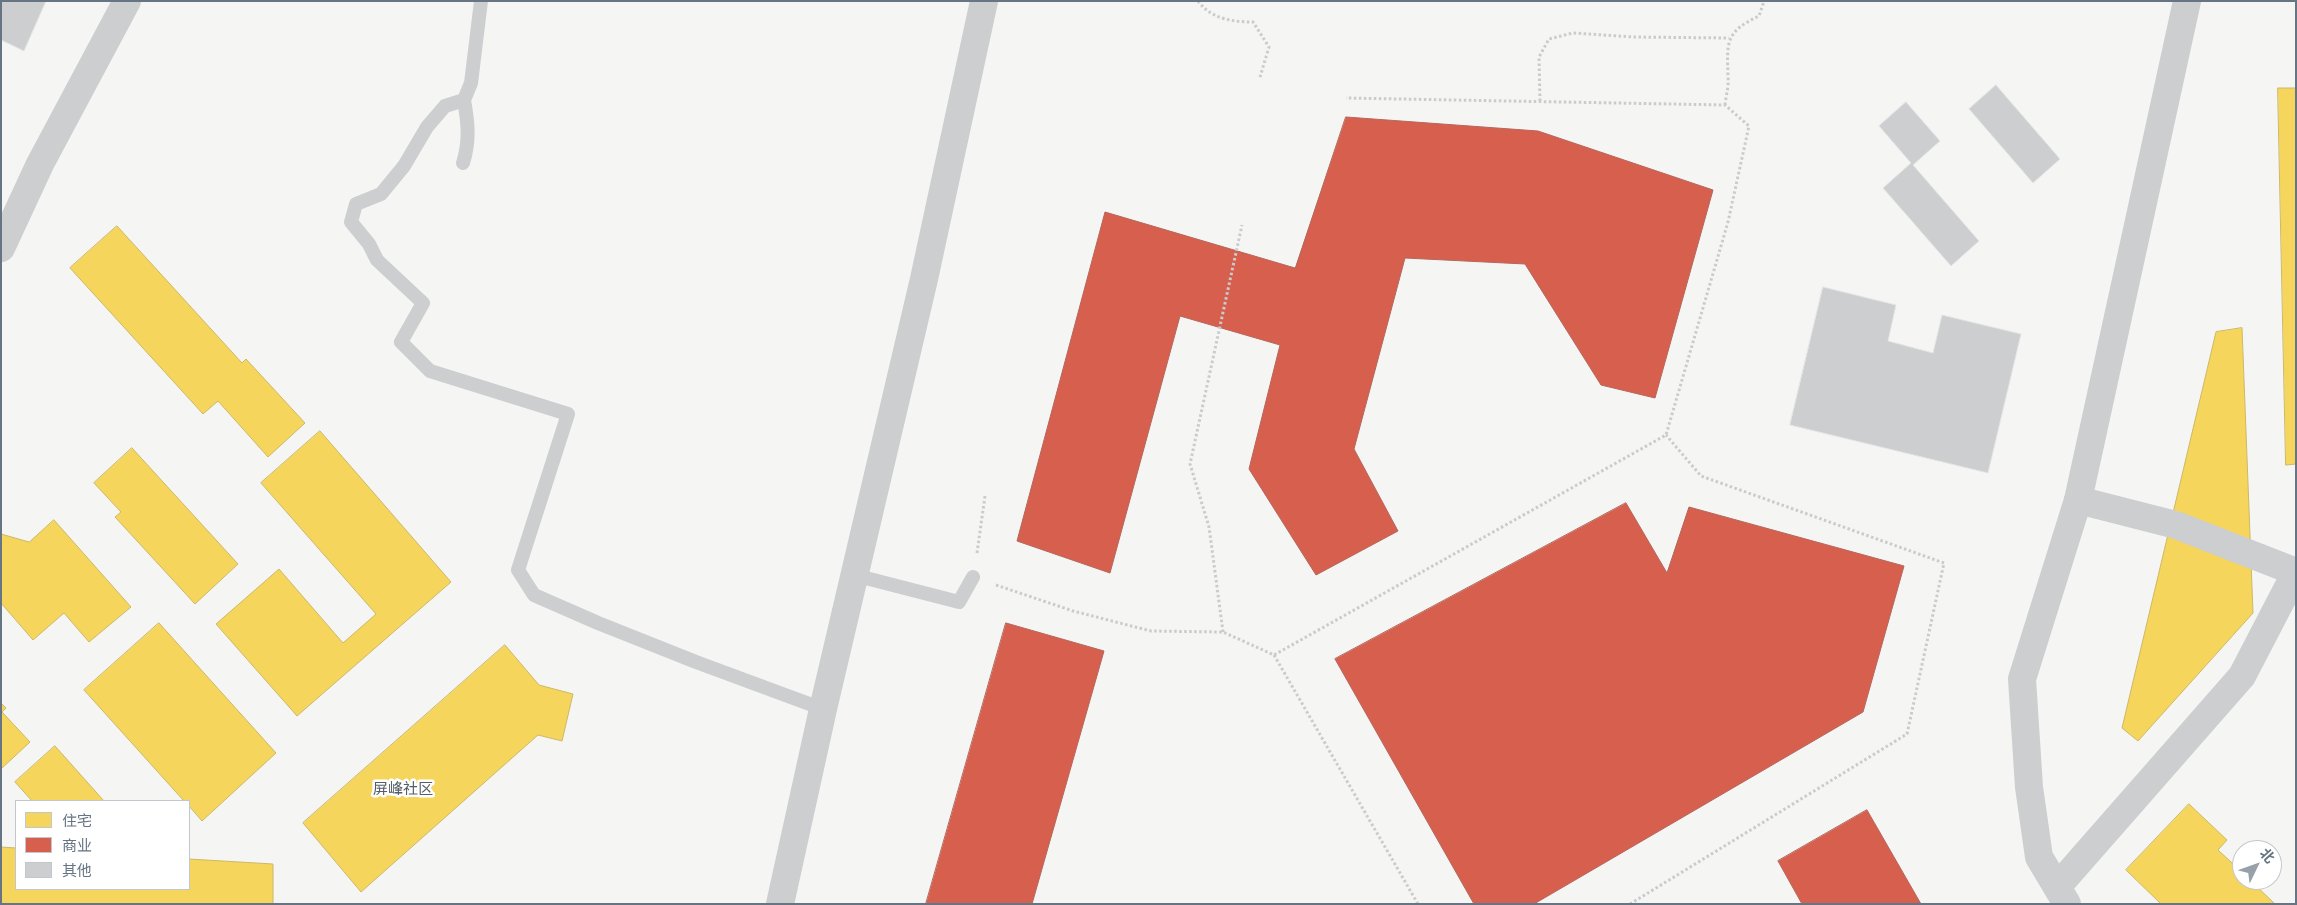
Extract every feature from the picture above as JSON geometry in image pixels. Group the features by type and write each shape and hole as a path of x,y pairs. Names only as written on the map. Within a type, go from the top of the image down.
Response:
{"street":[{"path":"1,248 40,164 127,1"},
{"path":"780,904 823,709 924,279 984,1"},
{"path":"2078,500 2176,525 2296,572 2242,676 2062,895 2039,857 2029,787 2022,679 2078,500 2186,1"}],"lane":[{"path":"463,163 467,150 468,124 464,100 471,83 481,1"},
{"path":"464,100 445,106 427,128 404,166 381,194 356,204 351,222 369,244 377,260 423,303 401,342 430,372 568,414 518,570 534,595 696,662 823,709"},
{"path":"854,575 959,602 973,576"}],"path":[{"path":"1198,1 1203,8 1230,22 1253,22 1269,47 1260,77"},
{"path":"1725,104 1729,79 1727,60 1729,38 1741,24 1759,16 1764,1"},
{"path":"1540,101 1539,57 1549,39 1573,33 1634,37 1729,38"},
{"path":"1274,655 1666,435 1728,222 1749,126 1725,104 1346,98"},
{"path":"1223,632 1209,527 1190,464 1242,225"},
{"path":"1630,904 1907,734 1944,563 1701,476 1666,435"},
{"path":"984,496 973,576 1073,611 1151,631 1223,632 1274,655 1418,904"}],"building: 住宅":[{"path":"2278,88 2296,88 2296,464 2286,465"},
{"path":"117,226 242,363 246,359 305,423 268,457 218,401 203,414 70,268"},
{"path":"2242,328 2253,613 2138,741 2122,728 2216,332"},
{"path":"320,431 451,582 297,716 216,624 279,569 343,643 376,614 261,483"},
{"path":"132,448 238,564 195,604 115,517 121,512 94,483"},
{"path":"54,520 131,607 89,642 64,613 33,640 1,603 1,534 29,542"},
{"path":"159,623 276,753 202,821 190,807 190,800 183,800 84,690"},
{"path":"505,645 539,685 573,694 562,741 538,735 361,892 303,823"},
{"path":"1,703 6,708 2,712 30,742 1,769"},
{"path":"55,746 103,800 31,800 15,782"},
{"path":"2189,804 2227,840 2218,850 2232,863 2232,890 2260,890 2275,904 2161,904 2126,870"},
{"path":"1,847 15,848 15,890 190,890 190,859 273,864 273,904 1,904"}],"building: 商业":[{"path":"1346,117 1538,131 1713,190 1655,398 1601,385 1525,264 1405,258 1354,449 1398,531 1316,575 1249,469 1280,345 1180,316 1110,573 1017,541 1105,212 1295,268"},
{"path":"1626,503 1667,573 1689,507 1904,566 1863,712 1534,904 1474,904 1335,659"},
{"path":"1006,623 1104,651 1032,904 926,904"},
{"path":"1867,810 1921,904 1802,904 1778,861"}],"building: 其他":[{"path":"1,1 46,1 24,51 1,40"},
{"path":"1996,85 2060,159 2033,183 1969,109"},
{"path":"1906,102 1940,141 1913,165 1979,241 1951,266 1883,188 1911,163 1879,126"},
{"path":"1823,287 1896,305 1888,341 1933,353 1942,315 2021,334 1988,473 1790,425"}],"district":[{"name":"屏峰社区","path":"403,789"}]}
